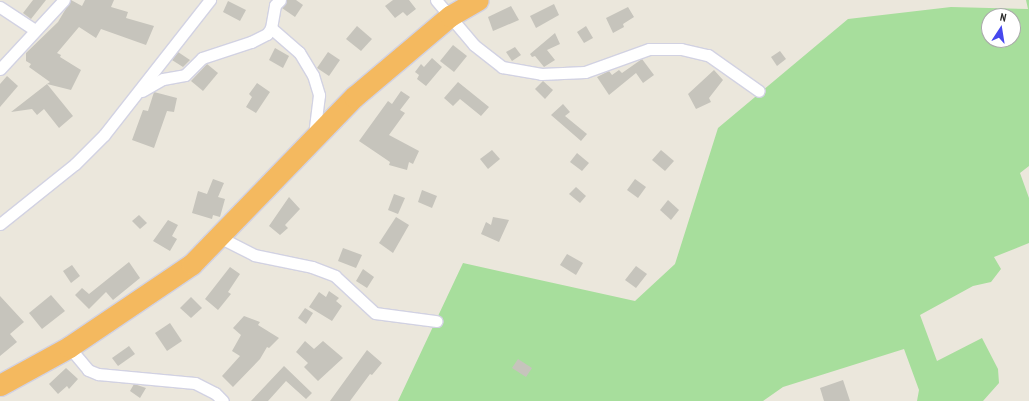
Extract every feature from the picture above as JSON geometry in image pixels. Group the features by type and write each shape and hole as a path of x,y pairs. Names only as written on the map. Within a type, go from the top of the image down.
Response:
{"highway":[{"path":"0,385 69,347 169,281 219,237 354,97 450,16 478,0"}],"street":[{"path":"0,69 64,0"},
{"path":"0,224 75,164 104,135 210,0"},
{"path":"136,94 163,79 185,75 202,58 252,42 271,28 275,6 280,0"},
{"path":"436,0 474,45 507,68 541,74 585,72 649,49 682,49 708,55 759,91"},
{"path":"0,7 35,30"},
{"path":"271,28 299,52 313,76 320,95 314,140"},
{"path":"219,237 254,255 312,268 335,276 375,313 436,320"},
{"path":"69,347 88,370 98,374 195,383 215,393 223,401"}],"green space":[{"path":"1026,0 1029,0 1029,166 1020,173 1029,198 1029,243 994,257 1001,269 991,282 973,286 920,315 937,361 982,338 998,369 999,383 983,401 917,401 919,390 904,349 783,387 763,401 398,401 463,263 635,301 675,264 718,128 848,19 951,7 990,8 981,8 981,48 1021,48 1021,9 1028,9"}],"building":[{"path":"33,0 46,0 31,19 23,13"},
{"path":"71,0 82,6 85,0 114,0 111,7 128,12 126,18 154,26 146,45 101,29 96,38 79,27 57,53 61,55 60,57 81,70 71,90 47,84 50,82 29,67 31,64 26,61 26,53 58,22"},
{"path":"287,0 296,0 303,5 295,17 282,8"},
{"path":"393,0 409,0 416,9 407,16 403,12 395,18 385,6"},
{"path":"228,1 246,10 240,21 223,12"},
{"path":"554,4 559,15 536,28 530,16"},
{"path":"511,6 519,20 493,31 488,17"},
{"path":"628,7 634,17 623,24 624,27 613,33 606,18"},
{"path":"357,26 372,39 361,51 346,39"},
{"path":"586,26 593,38 584,43 577,32"},
{"path":"555,33 560,44 547,50 555,60 544,67 535,56 532,57 530,54"},
{"path":"453,45 467,56 454,72 440,61"},
{"path":"515,47 521,55 512,61 506,52"},
{"path":"275,48 289,56 283,68 269,60"},
{"path":"780,51 786,59 777,66 771,57"},
{"path":"178,52 190,60 183,67 172,60"},
{"path":"328,52 340,60 329,76 317,68"},
{"path":"432,58 442,67 426,86 417,79 419,75 415,72 421,64 424,67"},
{"path":"642,59 654,75 643,83 636,73 609,95 597,77 609,71 612,75 619,70 622,73"},
{"path":"207,64 218,73 203,91 191,81"},
{"path":"714,70 723,80 709,98 711,102 696,109 688,94"},
{"path":"7,76 18,86 0,107 0,84"},
{"path":"543,81 553,90 545,99 535,89"},
{"path":"458,82 489,107 481,116 460,99 453,106 444,98"},
{"path":"257,83 270,92 256,113 246,107 252,97 249,94"},
{"path":"47,84 73,116 59,128 44,109 37,115 32,109 11,112"},
{"path":"401,91 410,97 400,110 405,113 389,135 419,151 413,164 409,162 407,170 389,165 390,162 359,141 388,101 392,104"},
{"path":"154,92 177,98 174,112 167,111 154,148 132,140 143,110 148,111"},
{"path":"563,104 570,112 565,116 587,134 581,141 551,115"},
{"path":"492,150 500,159 488,169 480,159"},
{"path":"661,150 674,161 665,171 652,160"},
{"path":"577,153 589,163 582,171 570,162"},
{"path":"213,179 224,183 218,197 225,199 220,217 213,215 212,219 192,213 198,191 207,194"},
{"path":"635,179 646,187 638,198 627,190"},
{"path":"576,187 586,196 580,203 569,194"},
{"path":"422,190 437,196 432,208 418,202"},
{"path":"394,194 405,198 398,214 388,210"},
{"path":"289,197 300,209 285,225 288,228 280,235 269,226"},
{"path":"668,200 679,210 671,220 660,210"},
{"path":"139,215 147,223 140,229 132,221"},
{"path":"396,217 409,225 393,253 379,243"},
{"path":"493,217 509,220 499,242 481,234 486,222 491,225"},
{"path":"168,220 178,225 172,236 177,239 170,251 153,241"},
{"path":"343,248 362,255 356,268 338,261"},
{"path":"567,254 583,263 576,275 560,265"},
{"path":"129,262 140,278 113,300 106,292 89,309 75,295 82,288 89,294"},
{"path":"72,265 80,276 71,283 63,271"},
{"path":"636,266 647,274 636,288 625,280"},
{"path":"230,267 240,274 228,292 231,294 218,310 205,299"},
{"path":"363,269 374,277 367,288 356,281"},
{"path":"329,291 339,298 336,301 342,306 332,321 309,307 319,292 326,297"},
{"path":"51,295 65,311 42,329 29,313"},
{"path":"0,296 24,322 10,334 17,342 0,356"},
{"path":"191,297 202,308 191,318 180,308"},
{"path":"305,308 313,313 306,324 298,318"},
{"path":"244,316 260,322 258,325 279,338 269,348 267,347 260,359 233,387 222,376 240,356 232,351 241,335 233,328"},
{"path":"170,323 182,341 167,351 155,333"},
{"path":"305,341 314,349 323,341 343,358 318,381 304,367 308,363 296,352"},
{"path":"129,346 135,354 118,366 112,358"},
{"path":"367,350 382,363 372,375 370,374 350,401 330,401"},
{"path":"518,359 532,368 526,377 512,368"},
{"path":"284,366 312,393 306,399 286,381 268,401 251,401"},
{"path":"66,368 78,379 69,389 67,386 58,394 49,384"},
{"path":"843,380 850,401 824,401 820,388"},
{"path":"134,384 146,388 140,398 130,391"}]}
